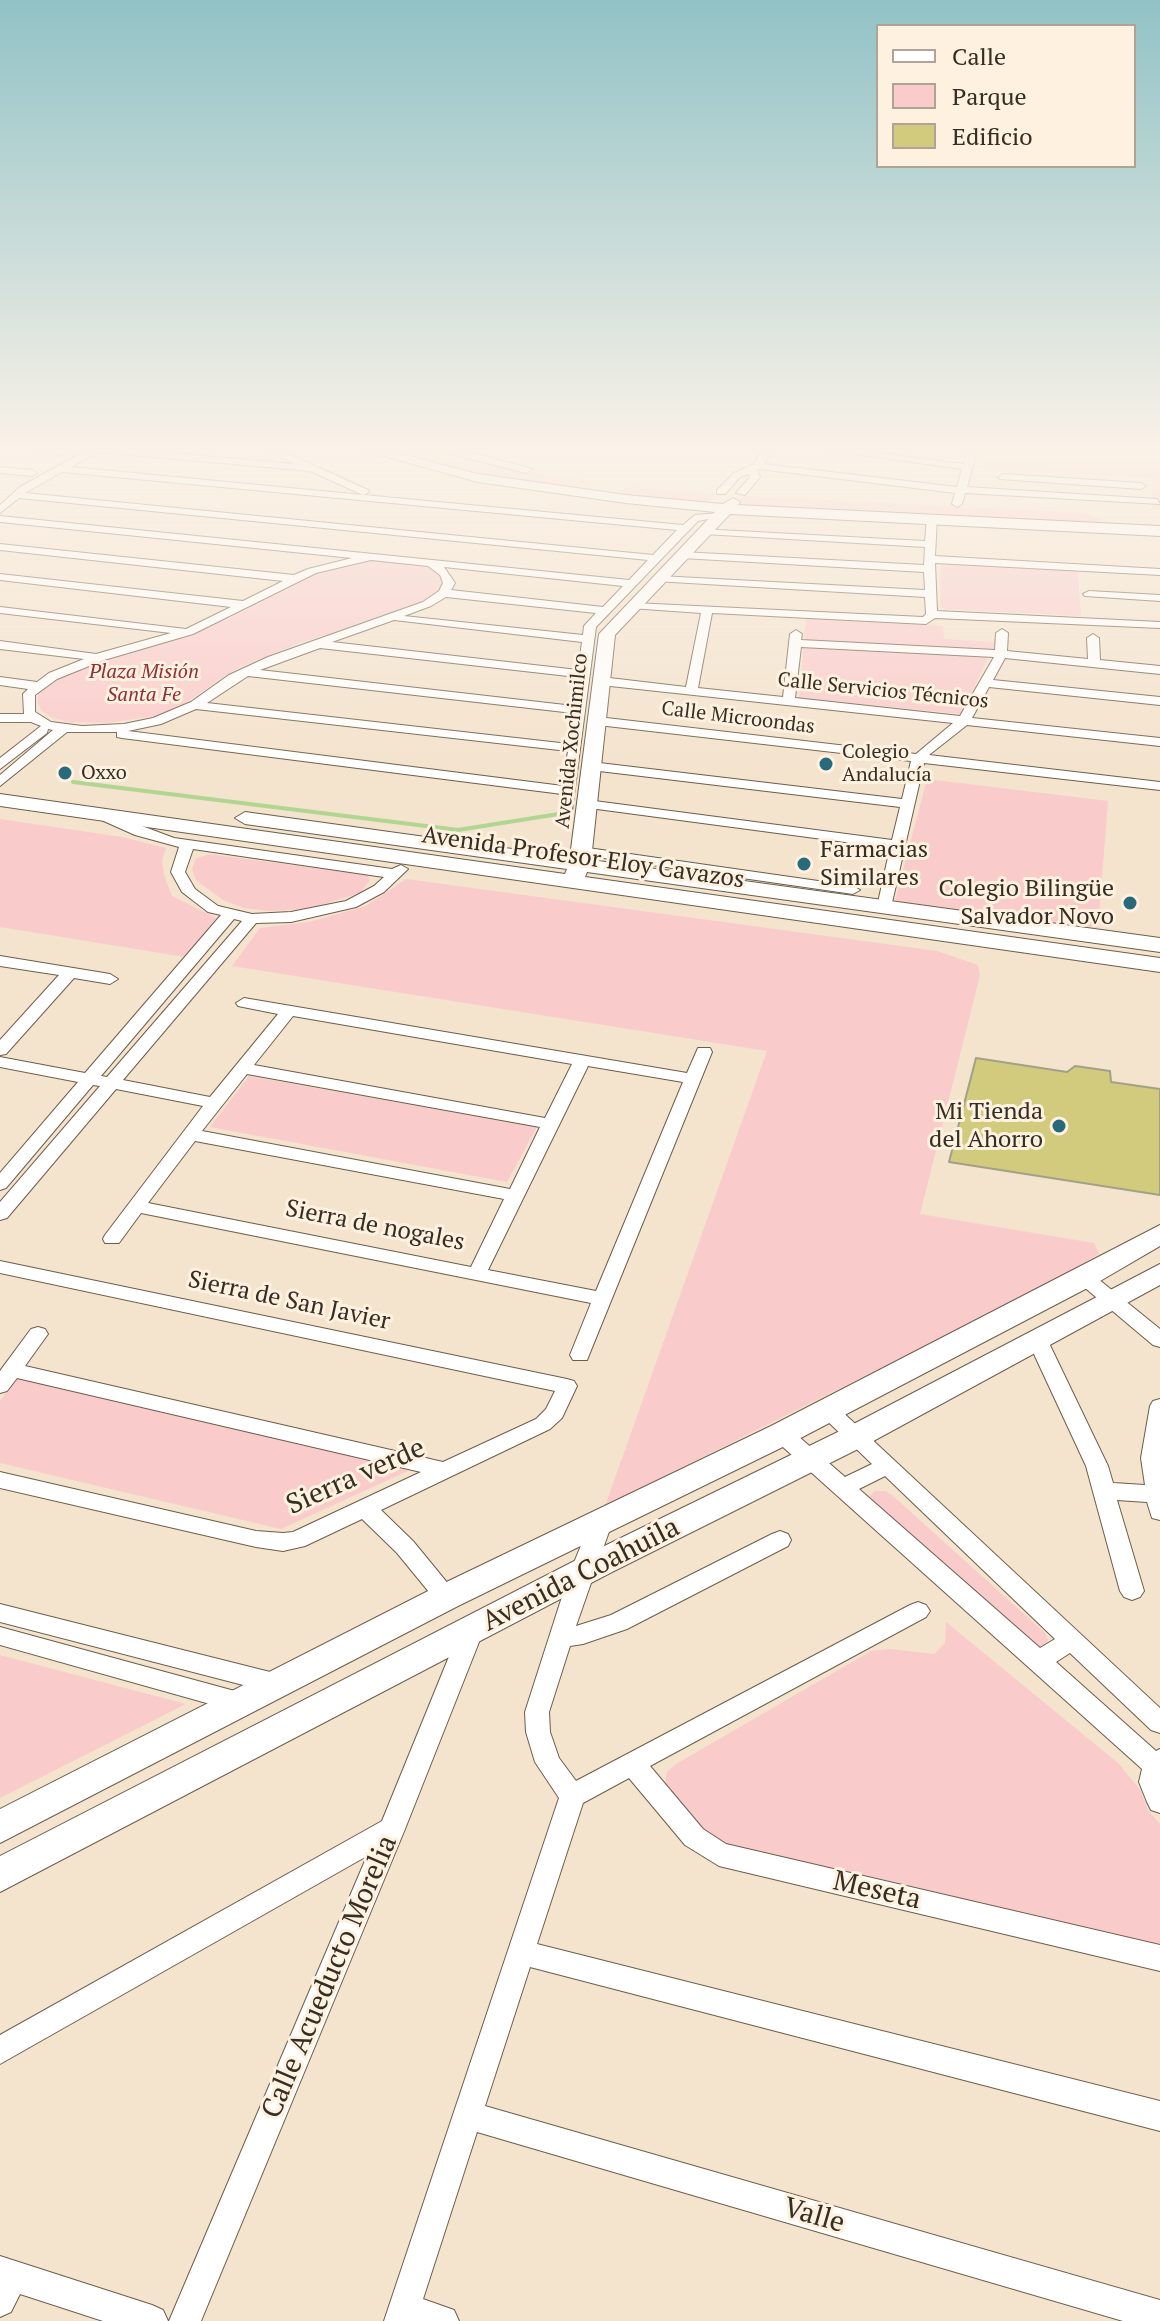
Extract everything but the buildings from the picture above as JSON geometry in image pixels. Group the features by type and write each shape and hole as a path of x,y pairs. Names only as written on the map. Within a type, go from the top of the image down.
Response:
{"main road":[{"name":"Avenida Xochimilco","path":"577,866 598,721 592,678 607,634 679,558"},
{"name":"Avenida Profesor Eloy Cavazos","path":"0,783 420,857"},
{"name":"Avenida Profesor Eloy Cavazos","path":"0,800 420,857 577,866 1160,945"},
{"name":"Avenida Profesor Eloy Cavazos","path":"577,866 984,940 1160,965"},
{"path":"984,940 1015,955 1037,961 1160,979"},
{"name":"Avenida Coahuila","path":"0,1827 281,1685 446,1597 782,1434 1085,1278 1160,1234"},
{"name":"Avenida Coahuila","path":"0,1875 580,1575 855,1437 1113,1301 1160,1273"}],"street":[{"path":"105,558 297,579"},
{"path":"40,721 27,701 37,686 53,676 100,657 189,632 325,567 364,558"},
{"path":"426,558 449,578 444,593"},
{"path":"567,807 578,710 592,678 587,639 590,626 654,558"},
{"path":"773,558 1160,572"},
{"path":"929,558 929,617"},
{"path":"432,564 630,583"},
{"path":"1084,568 1091,622"},
{"path":"0,577 248,605"},
{"path":"659,579 931,594"},
{"path":"101,730 157,721 195,705 246,672 316,644 394,619 444,593 603,610"},
{"path":"1089,594 1160,598"},
{"path":"634,606 797,615 1160,625"},
{"path":"0,610 189,632"},
{"path":"691,691 707,610"},
{"path":"789,701 797,615"},
{"path":"394,619 587,639"},
{"path":"884,907 918,759 964,721 1001,655 1002,633"},
{"path":"1093,638 1094,663"},
{"path":"795,643 1001,655 1160,670"},
{"name":"Calle Servicios Técnicos","path":"316,644 691,691 1160,742"},
{"path":"0,645 100,657"},
{"path":"246,672 578,710"},
{"path":"0,681 37,686"},
{"path":"987,683 1160,701"},
{"path":"195,705 572,748"},
{"path":"0,718 568,791"},
{"path":"2,763 40,721"},
{"name":"Calle Microondas","path":"598,721 1160,786"},
{"path":"0,783 21,764 43,756 68,728"},
{"path":"591,766 908,804"},
{"path":"587,804 899,845"},
{"path":"102,815 140,832 187,845 420,857"},
{"path":"187,845 178,872 181,883 200,902 229,915 252,919 291,917 351,904 379,889 420,857"},
{"path":"577,866 853,890"},
{"path":"0,1184 229,915"},
{"path":"0,1214 252,919"},
{"path":"0,961 110,979"},
{"path":"0,1050 70,973"},
{"path":"244,1003 693,1079"},
{"path":"112,1239 214,1103 289,1011"},
{"path":"0,1026 19,1030"},
{"path":"580,1355 704,1052"},
{"path":"477,1273 582,1061"},
{"path":"0,1062 214,1103"},
{"path":"244,1068 551,1124"},
{"path":"192,1135 514,1195"},
{"name":"Sierra de nogales","path":"138,1207 602,1299"},
{"name":"Sierra de San Javier","path":"0,1267 567,1386"},
{"path":"1085,1278 1160,1340"},
{"path":"38,1334 6,1378 444,1470"},
{"path":"1037,1339 1106,1491 1132,1591"},
{"name":"Sierra verde","path":"0,1480 271,1541 308,1536 543,1424 555,1413 567,1386"},
{"path":"1106,1491 1158,1503 1152,1458 1160,1406"},
{"path":"828,1410 1160,1723"},
{"path":"782,1434 1158,1763 1152,1782 1160,1802"},
{"path":"842,1488 887,1466"},
{"path":"364,1507 405,1547 446,1597"},
{"path":"572,1796 548,1762 538,1732 537,1712 580,1575 601,1523"},
{"path":"560,1637 583,1635 619,1622 780,1540"},
{"path":"443,2321 402,2315 572,1796 918,1611"},
{"path":"0,1613 281,1685"},
{"name":"Calle Acueducto Morelia","path":"185,2321 392,1829 471,1632"},
{"path":"0,1636 242,1703"},
{"path":"1038,1661 1073,1640"},
{"name":"Meseta","path":"631,1762 694,1837 719,1854 1160,1958"},
{"path":"0,2050 392,1829"},
{"path":"520,1952 1160,2116"},
{"name":"Valle","path":"467,2115 1160,2316"},
{"path":"4,2283 152,2321"}],"green space":[{"name":"Plaza Misión Santa Fe","path":"385,560 421,565 436,571 443,586 427,600 355,627 302,642 236,669 181,706 156,716 106,723 69,722 53,718 42,711 37,702 38,693 51,681 93,662 145,648 230,618 316,573 353,563"},
{"path":"941,563 1070,569 1078,572 1081,616 945,609 940,607"},
{"path":"806,619 943,626 944,639 996,642 961,714 799,698"},
{"path":"927,779 1108,801 1098,928 895,901"},
{"path":"0,819 122,837 166,848 162,860 172,896 216,918 185,957 0,927"},
{"path":"209,854 367,875 370,880 360,893 308,909 270,911 244,908 223,900 196,880 192,869 196,859"},
{"path":"406,879 937,951 978,965 980,975 920,1214 1094,1243 1099,1254 1050,1283 605,1506 767,1051 232,966 260,928 309,922 366,906"},
{"path":"249,1076 537,1127 507,1182 210,1127"},
{"path":"17,1378 410,1470 281,1529 0,1463 0,1401"},
{"path":"875,1491 892,1495 1045,1633 1048,1640 1045,1646 1040,1649 871,1504 870,1496"},
{"path":"946,1622 1118,1763 1141,1791 1148,1810 1160,1824 1160,1949 722,1845 700,1829 672,1795 665,1783 667,1772 676,1764 871,1651 890,1649 934,1654 945,1643"},
{"path":"0,1655 186,1704 0,1798"}],"waterway":[{"path":"73,782 458,830 565,813"}],"place":[{"name":"Colegio Andalucía","path":"826,764"},
{"name":"Oxxo","path":"65,773"},
{"name":"Farmacias Similares","path":"804,864"},
{"name":"Colegio Bilingüe Salvador Novo","path":"1130,903"},
{"name":"Mi Tienda del Ahorro","path":"1059,1126"}]}
